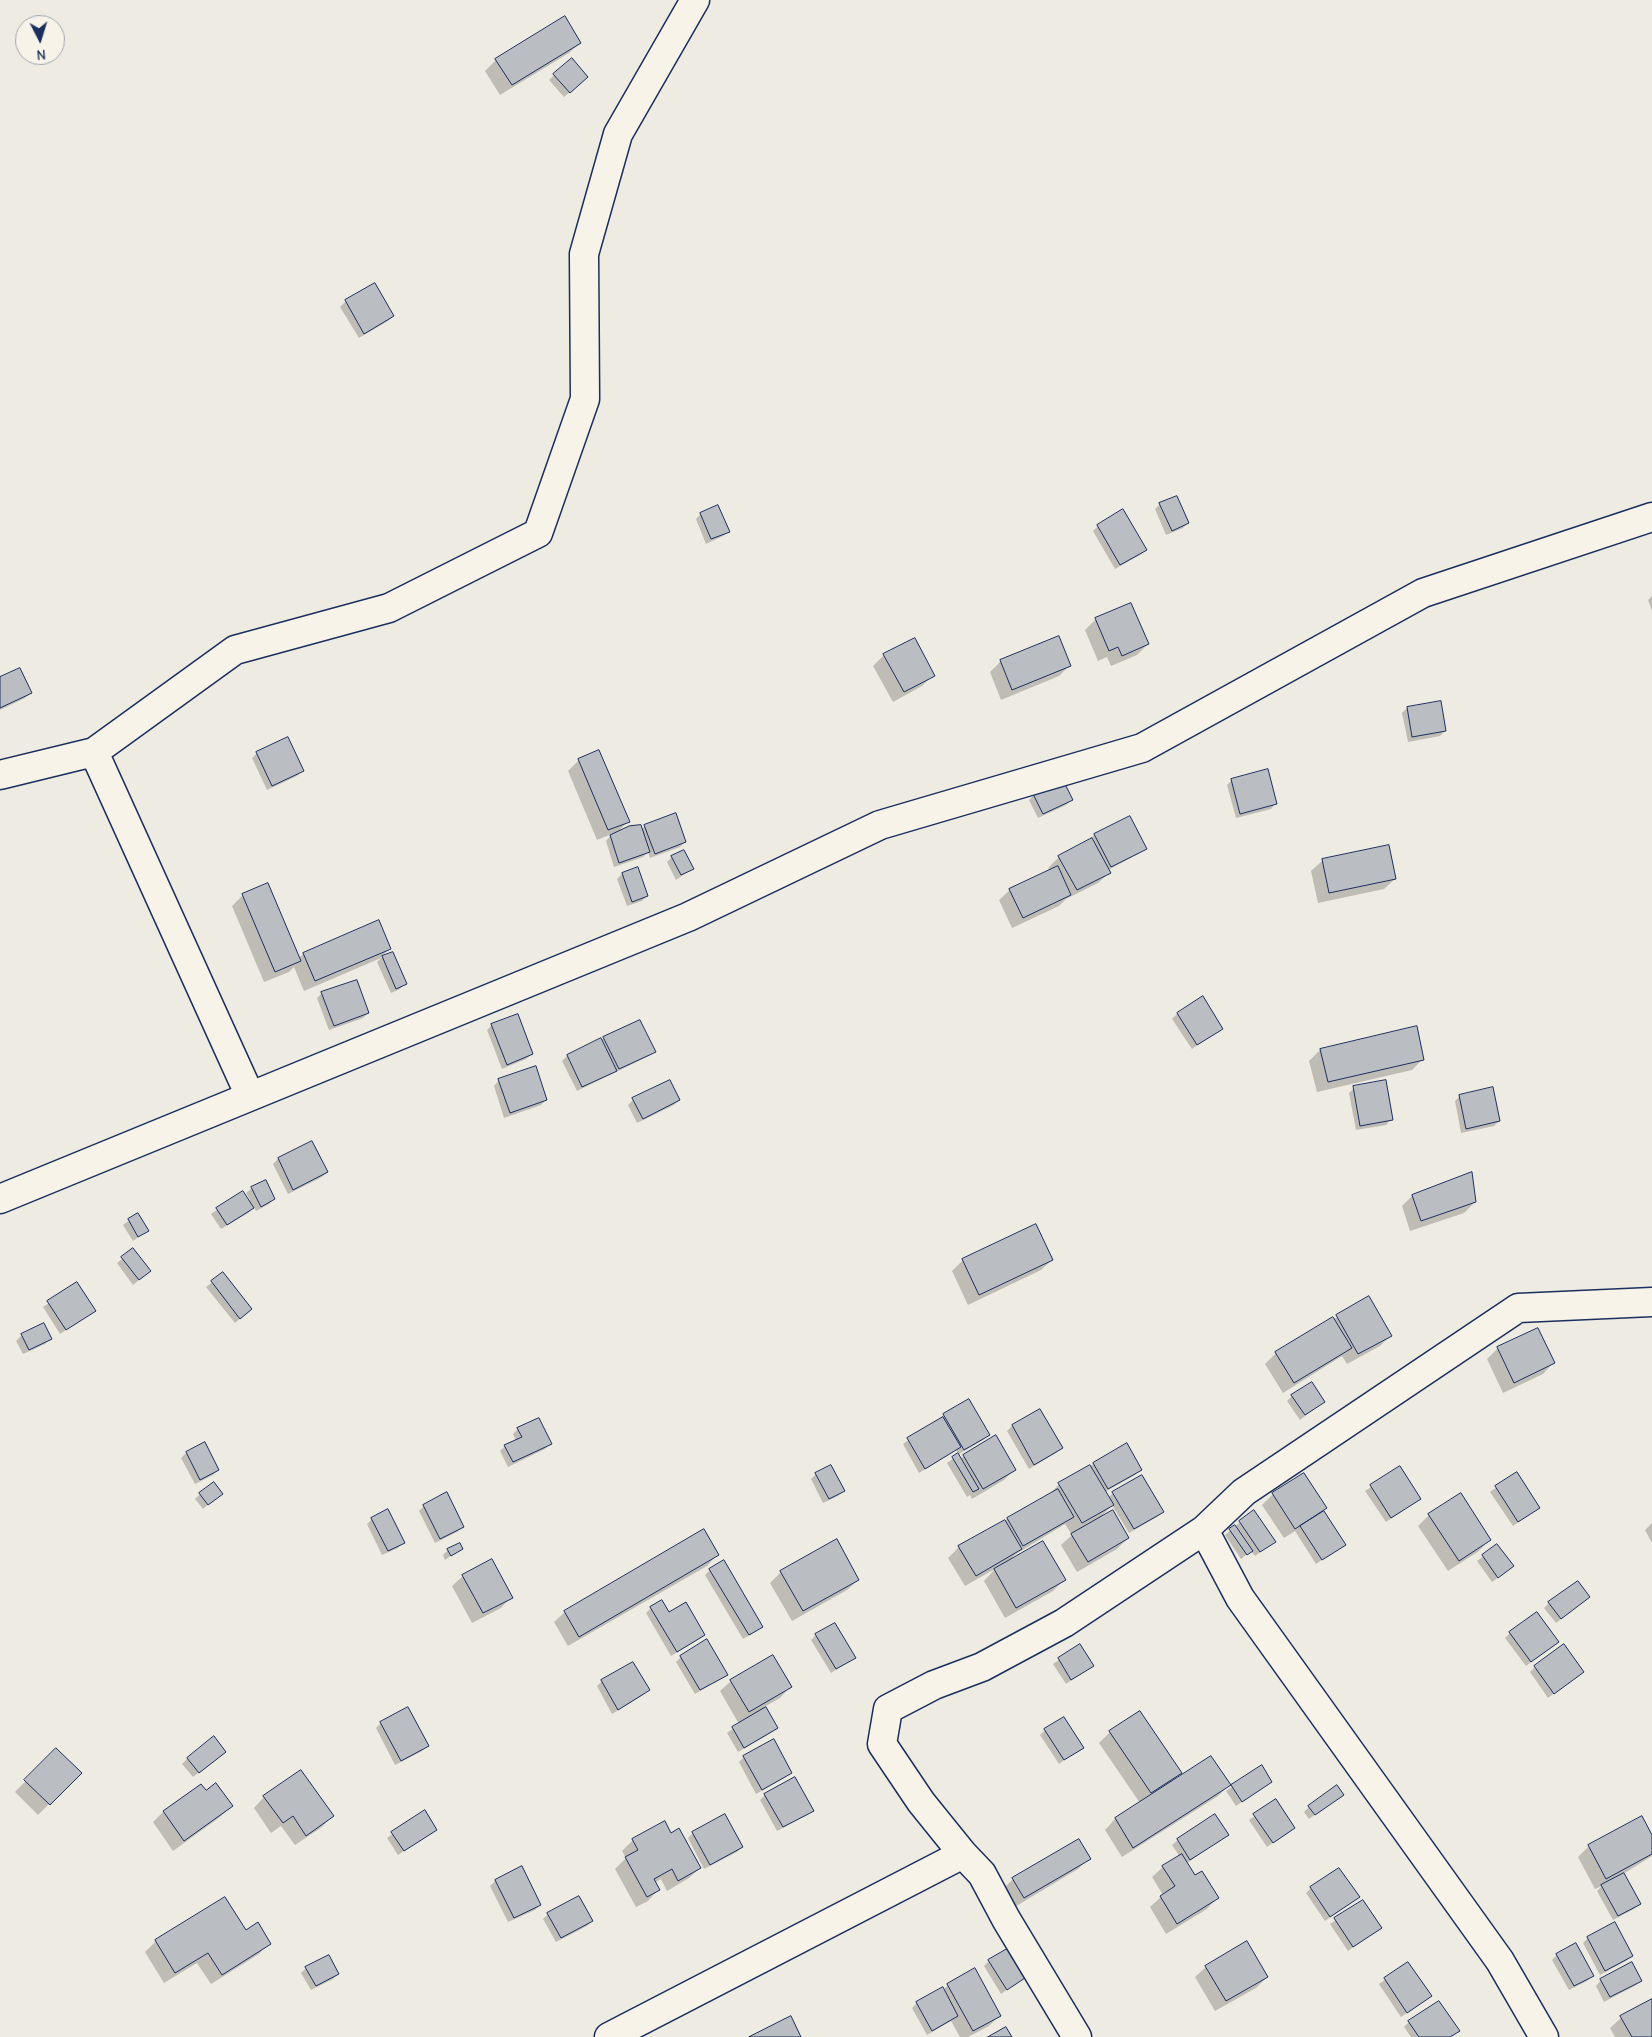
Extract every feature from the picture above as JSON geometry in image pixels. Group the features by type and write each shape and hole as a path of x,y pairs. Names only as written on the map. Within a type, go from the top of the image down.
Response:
{"street":[{"path":"0,775 94,752 235,650 389,608 538,533 585,400 584,254 618,134 695,0"},
{"path":"0,1199 688,917 880,825 1142,748 1423,594 1652,517"},
{"path":"94,752 250,1096"},
{"path":"1077,2037 1006,1919 982,1874 963,1854 921,1802 882,1744 888,1709 934,1685 982,1667 1064,1623 1204,1530 1244,1492 1518,1308 1652,1302"},
{"path":"1204,1530 1240,1598 1500,1961 1544,2037"},
{"path":"609,2037 963,1854"}],"building":[{"path":"565,16 581,43 512,85 495,59"},
{"path":"572,58 588,77 570,93 553,74"},
{"path":"375,283 394,316 364,334 345,300"},
{"path":"1177,496 1189,523 1172,531 1159,503"},
{"path":"718,505 730,532 711,539 700,513"},
{"path":"1123,509 1147,550 1120,565 1097,525"},
{"path":"1131,603 1149,644 1122,656 1118,647 1109,651 1095,618"},
{"path":"1059,636 1071,666 1012,690 1000,660"},
{"path":"915,638 935,676 904,692 883,654"},
{"path":"20,668 32,693 0,708 0,677"},
{"path":"1441,701 1446,731 1412,737 1407,707"},
{"path":"288,737 304,771 272,786 256,752"},
{"path":"599,750 630,822 608,830 578,759"},
{"path":"1268,769 1277,804 1240,814 1231,779"},
{"path":"1063,780 1073,800 1043,814 1033,794"},
{"path":"676,813 686,842 655,854 644,825"},
{"path":"1130,816 1147,849 1111,867 1094,834"},
{"path":"641,825 650,852 619,863 610,835 629,826"},
{"path":"1092,838 1111,873 1077,890 1058,856"},
{"path":"1389,845 1396,879 1329,893 1322,859"},
{"path":"684,850 694,869 681,875 671,856"},
{"path":"1058,866 1071,895 1023,918 1009,889"},
{"path":"638,867 648,896 632,902 622,873"},
{"path":"268,883 301,961 275,972 242,894"},
{"path":"379,920 391,949 315,981 303,953"},
{"path":"393,952 407,984 396,989 382,956"},
{"path":"357,980 369,1013 334,1026 321,992"},
{"path":"1203,996 1223,1029 1197,1045 1177,1013"},
{"path":"518,1014 533,1054 507,1065 491,1024"},
{"path":"640,1020 656,1052 619,1069 603,1037"},
{"path":"1417,1026 1424,1060 1328,1082 1320,1049"},
{"path":"601,1038 617,1071 582,1087 567,1055"},
{"path":"536,1066 547,1100 510,1113 498,1079"},
{"path":"670,1080 680,1100 643,1119 632,1098"},
{"path":"1386,1080 1393,1120 1360,1126 1353,1086"},
{"path":"1493,1087 1500,1121 1466,1129 1459,1095"},
{"path":"312,1141 328,1172 293,1190 278,1158"},
{"path":"1472,1172 1476,1202 1421,1221 1412,1195"},
{"path":"266,1180 275,1199 261,1207 251,1187"},
{"path":"243,1191 254,1208 227,1225 216,1208"},
{"path":"138,1213 149,1231 138,1237 128,1219"},
{"path":"1036,1224 1053,1260 979,1295 962,1259"},
{"path":"133,1248 151,1271 139,1280 121,1257"},
{"path":"223,1272 252,1309 240,1319 211,1281"},
{"path":"77,1282 96,1311 66,1330 47,1301"},
{"path":"1369,1296 1392,1336 1358,1354 1336,1315"},
{"path":"1333,1317 1352,1348 1294,1383 1275,1352"},
{"path":"44,1323 52,1339 29,1350 21,1334"},
{"path":"1538,1328 1555,1363 1514,1383 1497,1347"},
{"path":"1312,1382 1325,1402 1305,1415 1291,1395"},
{"path":"969,1399 990,1435 964,1450 943,1414"},
{"path":"1040,1409 1063,1448 1034,1465 1012,1425"},
{"path":"943,1417 961,1447 925,1469 907,1438"},
{"path":"539,1418 552,1444 513,1462 504,1445 522,1437 517,1428"},
{"path":"996,1435 1016,1470 983,1489 963,1455"},
{"path":"205,1442 219,1470 200,1480 186,1452"},
{"path":"1127,1443 1142,1470 1108,1489 1093,1463"},
{"path":"958,1453 979,1489 973,1492 952,1457"},
{"path":"831,1465 845,1491 829,1499 815,1473"},
{"path":"1090,1465 1114,1505 1082,1523 1058,1483"},
{"path":"1400,1466 1421,1499 1391,1518 1370,1485"},
{"path":"1517,1472 1540,1508 1518,1522 1495,1486"},
{"path":"1304,1473 1327,1508 1295,1529 1272,1493"},
{"path":"1142,1475 1164,1512 1134,1529 1112,1492"},
{"path":"214,1482 223,1494 208,1505 199,1493"},
{"path":"1058,1489 1074,1517 1023,1546 1007,1518"},
{"path":"447,1492 464,1527 440,1539 423,1505"},
{"path":"1461,1493 1491,1540 1459,1561 1428,1514"},
{"path":"388,1509 405,1543 388,1551 371,1518"},
{"path":"1113,1510 1129,1538 1088,1562 1071,1534"},
{"path":"1254,1510 1276,1542 1260,1552 1239,1521"},
{"path":"1324,1511 1346,1545 1322,1560 1300,1526"},
{"path":"1005,1520 1022,1549 976,1576 958,1546"},
{"path":"1235,1525 1253,1551 1247,1555 1229,1529"},
{"path":"704,1529 719,1555 579,1637 564,1611"},
{"path":"837,1539 859,1580 803,1611 780,1571"},
{"path":"1043,1541 1066,1580 1016,1608 994,1569"},
{"path":"460,1543 463,1549 451,1556 447,1549"},
{"path":"1497,1544 1514,1566 1498,1578 1482,1555"},
{"path":"492,1559 513,1598 483,1613 462,1575"},
{"path":"724,1560 763,1627 749,1635 709,1569"},
{"path":"1578,1581 1590,1597 1561,1619 1548,1602"},
{"path":"662,1600 669,1612 686,1602 705,1635 677,1652 650,1607"},
{"path":"1537,1612 1559,1642 1531,1662 1509,1632"},
{"path":"835,1623 856,1658 836,1669 815,1634"},
{"path":"707,1639 728,1675 700,1690 680,1656"},
{"path":"1080,1644 1094,1666 1071,1680 1058,1658"},
{"path":"1564,1644 1584,1672 1554,1694 1534,1666"},
{"path":"773,1655 792,1687 749,1712 730,1680"},
{"path":"633,1662 650,1690 618,1710 601,1680"},
{"path":"408,1707 429,1746 401,1761 380,1722"},
{"path":"766,1707 778,1728 744,1748 732,1727"},
{"path":"1140,1711 1182,1773 1151,1793 1109,1731"},
{"path":"1064,1717 1084,1748 1064,1760 1044,1729"},
{"path":"214,1736 226,1752 199,1773 187,1758"},
{"path":"774,1739 792,1773 762,1790 743,1756"},
{"path":"56,1748 82,1773 50,1805 24,1780"},
{"path":"1211,1756 1231,1785 1133,1848 1115,1818"},
{"path":"1262,1765 1272,1782 1242,1802 1231,1785"},
{"path":"301,1770 334,1816 306,1836 293,1816 283,1823 263,1796"},
{"path":"795,1777 814,1811 783,1827 764,1794"},
{"path":"216,1783 233,1806 184,1841 163,1811 201,1784 206,1790"},
{"path":"1337,1785 1344,1795 1315,1815 1308,1806"},
{"path":"1276,1799 1295,1828 1273,1843 1253,1814"},
{"path":"425,1810 437,1830 404,1851 391,1832"},
{"path":"725,1814 743,1847 710,1865 692,1832"},
{"path":"1215,1814 1229,1835 1190,1860 1177,1839"},
{"path":"1642,1816 1652,1835 1652,1854 1606,1879 1588,1845"},
{"path":"665,1821 671,1833 679,1828 701,1868 678,1881 672,1869 654,1879 660,1890 647,1897 625,1857 638,1850 632,1839"},
{"path":"1079,1839 1091,1859 1024,1898 1012,1878"},
{"path":"1182,1854 1195,1875 1202,1871 1219,1898 1177,1924 1160,1896 1175,1886 1162,1866"},
{"path":"522,1866 541,1905 514,1918 495,1880"},
{"path":"1339,1868 1360,1897 1330,1917 1310,1887"},
{"path":"1624,1873 1641,1904 1618,1916 1601,1885"},
{"path":"579,1896 593,1921 561,1938 547,1913"},
{"path":"225,1897 246,1930 258,1922 271,1944 222,1975 208,1953 175,1973 155,1940"},
{"path":"1363,1900 1382,1928 1353,1947 1334,1918"},
{"path":"1615,1922 1633,1956 1605,1971 1587,1937"},
{"path":"1247,1941 1268,1977 1226,2001 1205,1966"},
{"path":"1576,1943 1594,1976 1574,1986 1556,1954"},
{"path":"1007,1949 1025,1978 1007,1990 988,1960"},
{"path":"329,1955 339,1974 316,1986 305,1967"},
{"path":"1408,1962 1432,1996 1407,2013 1384,1978"},
{"path":"1632,1962 1642,1981 1610,1997 1600,1979"},
{"path":"975,1968 1001,2016 973,2031 947,1984"},
{"path":"943,1987 958,2016 932,2031 916,2002"},
{"path":"1652,1999 1652,2037 1632,2037 1620,2016"},
{"path":"1439,2001 1460,2031 1450,2037 1419,2037 1408,2021"},
{"path":"791,2016 801,2037 749,2037"},
{"path":"1006,2027 1012,2037 988,2037"}]}
